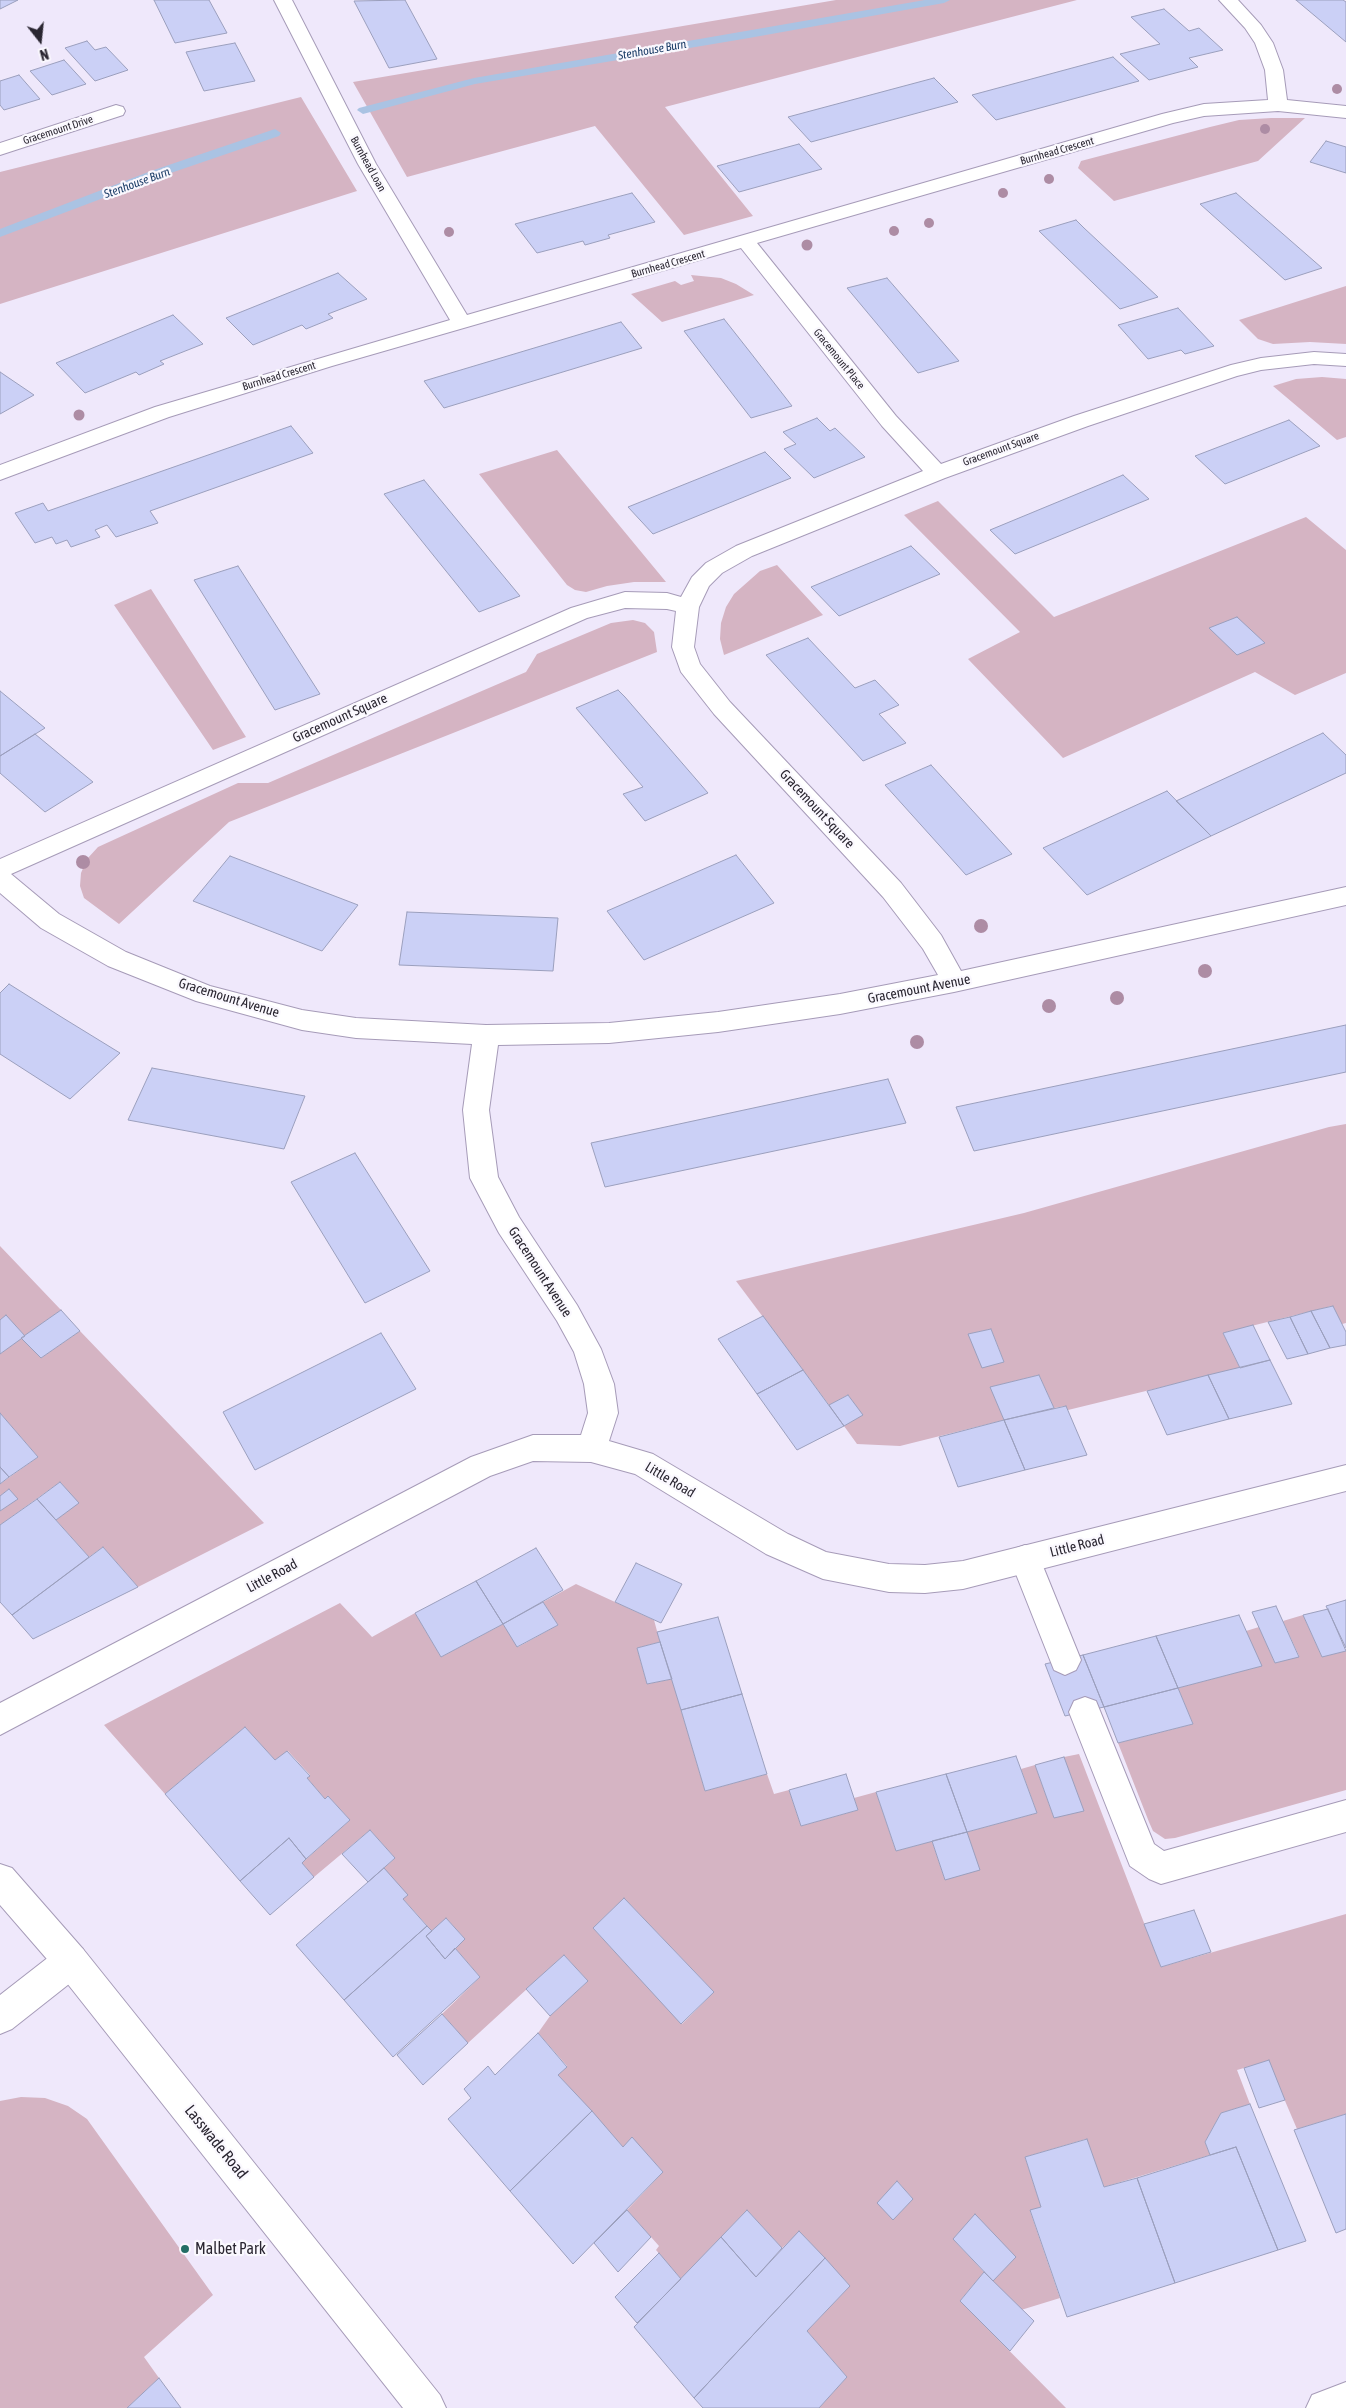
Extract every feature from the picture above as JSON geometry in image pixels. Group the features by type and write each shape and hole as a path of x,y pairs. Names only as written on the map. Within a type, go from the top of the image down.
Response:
{"street":[{"name":"Burnhead Loan","path":"283,0 366,164 462,323"},
{"path":"1228,0 1252,25 1264,43 1274,70 1278,105"},
{"name":"Burnhead Crescent","path":"0,473 162,412 1169,118 1204,110 1246,106 1278,105 1346,112"},
{"name":"Gracemount Drive","path":"0,149 116,111"},
{"name":"Gracemount Place","path":"746,242 888,420 937,473"},
{"name":"Gracemount Square","path":"954,982 932,942 892,890 722,708 689,666 682,647 688,607 700,582 714,568 744,551 937,473 1081,421 1231,371 1261,364 1314,358 1346,360"},
{"name":"Gracemount Square","path":"0,869 579,613 625,600 667,601 688,607"},
{"name":"Gracemount Avenue","path":"0,880 50,921 118,959 205,994 302,1020 356,1028 486,1035 609,1033 718,1022 840,1004 954,982 1346,896"},
{"name":"Gracemount Avenue","path":"486,1035 476,1110 478,1141 484,1178 509,1224 567,1313 587,1348 598,1384 603,1413 591,1449"},
{"name":"Little Road","path":"0,1720 481,1466 533,1448 591,1449 643,1463 777,1544 823,1565 889,1578 925,1579 963,1575 1346,1478"},
{"path":"1025,1559 1065,1660"},
{"path":"1085,1712 1142,1855 1161,1868 1346,1816"},
{"name":"Lasswade Road","path":"0,1880 71,1961 428,2408"},
{"path":"0,2017 71,1961"},
{"path":"1325,2408 1346,2401"}],"shaded area":[{"path":"836,0 1077,0 665,107 753,216 684,235 595,126 407,177 353,82"},
{"path":"301,97 357,191 0,304 0,172"},
{"path":"1305,118 1258,161 1114,201 1078,168 1081,161 1210,127 1239,120"},
{"path":"691,275 721,278 736,284 754,295 662,322 631,294 675,281 681,285 694,281"},
{"path":"1346,286 1346,344 1310,342 1273,344 1258,339 1239,320"},
{"path":"1322,377 1346,379 1346,437 1337,440 1273,386 1296,379"},
{"path":"557,450 666,582 634,582 607,586 586,592 575,590 567,585 479,474"},
{"path":"938,501 1054,617 1306,517 1346,550 1346,673 1295,695 1255,672 1063,758 968,659 1020,632 904,515"},
{"path":"777,565 823,615 724,655 720,639 721,623 726,607 734,594 760,571"},
{"path":"151,589 246,737 213,750 114,605"},
{"path":"633,620 645,623 654,632 657,652 229,822 119,924 84,898 80,886 81,873 87,859 98,847 238,783 268,783 526,672 537,654 611,623"},
{"path":"1346,1124 1346,1323 1342,1324 1332,1306 1223,1333 1240,1368 1068,1410 1065,1406 1054,1408 1039,1375 991,1387 1004,1420 900,1446 857,1444 844,1426 862,1415 848,1395 829,1405 736,1281 1024,1213 1329,1127","holes":["991,1329 1004,1362 982,1367 969,1334"]},
{"path":"0,1246 61,1310 25,1336 6,1316 0,1320"},
{"path":"80,1331 264,1523 138,1587 103,1547 89,1557 56,1520 78,1503 60,1482 0,1525 0,1511 17,1499 9,1489 0,1496 0,1484 38,1457 0,1413 0,1354 21,1338 41,1358"},
{"path":"576,1584 654,1620 660,1642 637,1648 647,1684 672,1679 705,1791 767,1774 774,1794 789,1790 801,1826 858,1810 854,1798 876,1792 896,1851 932,1841 945,1880 967,1832 1037,1813 1021,1769 1035,1765 1054,1818 1064,1757 1079,1754 1161,1967 1346,1914 1346,2114 1297,2129 1268,2061 1237,2070 1250,2104 1221,2113 1205,2142 1210,2155 1104,2187 1086,2139 1025,2157 1041,2207 1030,2211 1060,2298 1021,2310 993,2281 1015,2257 975,2215 953,2239 984,2272 960,2301 1066,2408 819,2408 847,2377 807,2331 850,2286 800,2232 782,2248 747,2210 681,2279 656,2250 659,2246 627,2210 663,2172 632,2138 623,2147 558,2075 567,2066 538,2033 550,2016 588,1981 564,1955 468,2043 442,2014 480,1977 455,1948 465,1939 446,1918 432,1931 403,1899 384,1868 395,1858 370,1830 314,1877 302,1863 350,1820 328,1796 325,1799 307,1778 310,1775 288,1751 275,1760 245,1727 165,1794 104,1725 340,1603 372,1637 415,1613 441,1657 503,1624 518,1647 558,1625 543,1602","holes":["624,1898 714,1992 682,2024 593,1928","897,2181 913,2199 893,2219 878,2203"]},
{"path":"1303,1615 1322,1657 1346,1651 1346,1790 1175,1838 1165,1839 1153,1831 1118,1743 1193,1724 1178,1688 1261,1666 1246,1631 1259,1627 1275,1663 1299,1656 1283,1621"},
{"path":"21,2097 45,2098 68,2106 87,2119 213,2295 144,2357 159,2378 127,2408 0,2408 0,2101"}],"building":[{"path":"0,0 18,0 0,9"},
{"path":"154,0 209,0 227,33 175,43"},
{"path":"405,0 437,59 389,68 354,1"},
{"path":"1296,0 1343,0 1346,2 1346,42"},
{"path":"1164,9 1189,31 1199,28 1223,50 1189,58 1198,67 1149,80 1120,54 1160,44 1131,17"},
{"path":"87,41 95,50 106,47 128,70 95,81 65,48"},
{"path":"235,43 255,81 204,91 186,52"},
{"path":"1113,57 1139,81 996,120 972,95"},
{"path":"64,60 86,84 52,95 30,71"},
{"path":"19,75 40,99 4,110 0,105 0,81"},
{"path":"934,78 958,102 811,142 788,117"},
{"path":"1326,141 1346,147 1346,173 1310,162"},
{"path":"799,144 822,169 739,192 717,166"},
{"path":"632,193 655,222 608,235 610,238 585,245 583,241 537,253 515,224"},
{"path":"1236,193 1322,268 1285,280 1200,204"},
{"path":"1076,220 1158,297 1120,309 1039,231"},
{"path":"338,273 367,299 328,314 333,318 306,329 302,325 253,345 226,318"},
{"path":"887,278 959,361 918,373 847,288"},
{"path":"1178,308 1214,346 1185,354 1181,350 1148,359 1118,325"},
{"path":"173,315 203,344 160,361 164,364 139,375 136,372 85,393 56,363"},
{"path":"724,319 792,406 751,418 684,331"},
{"path":"621,322 642,348 444,408 424,381"},
{"path":"0,372 34,395 0,414"},
{"path":"817,418 830,431 835,428 865,457 814,478 784,449 796,444 783,432"},
{"path":"1289,420 1320,446 1225,484 1195,456"},
{"path":"291,426 313,453 150,511 158,523 116,537 107,525 95,530 100,537 71,547 67,540 56,544 52,537 35,543 15,513 43,503 48,511"},
{"path":"765,452 791,478 653,534 628,507"},
{"path":"1123,475 1149,499 1015,554 990,530"},
{"path":"424,480 520,596 479,612 384,494"},
{"path":"911,546 940,574 839,616 811,587"},
{"path":"238,566 320,694 275,710 194,580"},
{"path":"1237,617 1265,643 1237,655 1209,628"},
{"path":"808,638 855,688 875,680 899,705 879,714 906,743 863,761 766,655"},
{"path":"618,690 708,793 645,821 623,794 643,787 576,708"},
{"path":"0,691 45,728 0,756"},
{"path":"1323,733 1346,755 1346,773 1211,836 1176,801"},
{"path":"35,734 93,782 45,812 0,773 0,756"},
{"path":"931,765 1012,854 966,875 885,785"},
{"path":"1167,791 1211,836 1087,895 1043,848"},
{"path":"736,855 774,903 644,960 607,911"},
{"path":"230,856 358,905 322,951 193,901"},
{"path":"407,912 558,918 553,971 399,965"},
{"path":"9,984 120,1053 70,1099 0,1054 0,993"},
{"path":"1346,1025 1346,1072 974,1151 956,1107"},
{"path":"152,1068 305,1096 284,1149 128,1120"},
{"path":"888,1079 906,1123 605,1187 591,1143"},
{"path":"355,1153 430,1271 365,1303 291,1182"},
{"path":"1333,1306 1346,1332 1346,1345 1330,1348 1311,1311"},
{"path":"61,1310 80,1331 41,1358 21,1338"},
{"path":"1311,1311 1330,1348 1308,1354 1290,1317"},
{"path":"6,1315 25,1336 0,1354 0,1320"},
{"path":"763,1316 803,1370 757,1394 718,1339"},
{"path":"1290,1317 1308,1354 1287,1359 1268,1322"},
{"path":"1253,1325 1270,1360 1240,1368 1223,1333"},
{"path":"991,1329 1004,1362 982,1368 968,1334"},
{"path":"381,1333 416,1389 255,1470 223,1412"},
{"path":"1270,1360 1292,1404 1229,1419 1208,1375"},
{"path":"803,1370 844,1426 797,1450 757,1394"},
{"path":"1039,1375 1054,1408 1004,1420 990,1387"},
{"path":"1208,1375 1229,1419 1167,1435 1147,1391"},
{"path":"848,1395 863,1415 844,1426 829,1405"},
{"path":"1066,1406 1087,1455 1025,1470 1004,1420"},
{"path":"0,1413 38,1457 9,1477 0,1467"},
{"path":"1004,1420 1025,1470 958,1487 939,1437"},
{"path":"0,1467 9,1477 0,1484"},
{"path":"60,1482 79,1503 56,1520 37,1499"},
{"path":"9,1489 18,1499 0,1511 0,1496"},
{"path":"37,1499 89,1557 12,1615 0,1602 0,1525"},
{"path":"103,1547 138,1587 33,1639 12,1615"},
{"path":"536,1548 563,1590 503,1624 476,1581"},
{"path":"636,1563 682,1584 661,1623 615,1602"},
{"path":"476,1581 503,1624 441,1657 415,1613"},
{"path":"1346,1600 1346,1648 1326,1606"},
{"path":"543,1602 558,1625 517,1647 503,1624"},
{"path":"1276,1606 1299,1657 1275,1663 1252,1612"},
{"path":"1328,1609 1346,1651 1322,1657 1303,1615"},
{"path":"1239,1615 1262,1666 1178,1688 1156,1636"},
{"path":"718,1617 742,1694 681,1710 657,1632"},
{"path":"1156,1636 1178,1688 1104,1707 1083,1655"},
{"path":"660,1642 672,1679 647,1684 637,1648"},
{"path":"1083,1655 1104,1707 1065,1716 1045,1664"},
{"path":"1178,1688 1193,1724 1118,1743 1104,1707"},
{"path":"742,1694 767,1774 705,1791 681,1710"},
{"path":"245,1727 275,1760 287,1751 310,1776 307,1778 325,1799 328,1796 350,1820 306,1859 289,1838 240,1881 165,1794"},
{"path":"1016,1756 1037,1813 967,1832 946,1774"},
{"path":"1064,1757 1084,1811 1054,1818 1035,1765"},
{"path":"846,1774 858,1810 801,1826 789,1790"},
{"path":"946,1774 967,1832 896,1851 876,1792"},
{"path":"370,1830 395,1858 368,1882 342,1854"},
{"path":"967,1832 980,1870 945,1880 932,1841"},
{"path":"289,1838 306,1859 302,1863 314,1877 270,1915 240,1881"},
{"path":"384,1868 408,1895 403,1899 427,1926 344,2000 296,1945"},
{"path":"624,1898 714,1992 681,2024 593,1928"},
{"path":"1194,1910 1211,1952 1161,1967 1144,1924"},
{"path":"446,1918 465,1939 445,1959 426,1936"},
{"path":"427,1926 432,1931 426,1936 445,1959 455,1948 480,1977 393,2057 344,2000"},
{"path":"564,1955 588,1981 550,2016 526,1989"},
{"path":"442,2014 468,2043 423,2085 397,2055"},
{"path":"538,2033 567,2067 558,2075 592,2111 510,2191 448,2119 471,2098 464,2089 488,2066 495,2075"},
{"path":"1269,2060 1285,2100 1259,2108 1244,2068"},
{"path":"1250,2104 1306,2241 1278,2250 1236,2147 1210,2155 1205,2142 1221,2113"},
{"path":"592,2111 623,2147 632,2137 663,2172 573,2264 510,2191"},
{"path":"1346,2114 1346,2229 1336,2233 1294,2130"},
{"path":"1087,2139 1104,2187 1137,2178 1175,2283 1067,2317 1030,2210 1041,2207 1025,2157"},
{"path":"1236,2147 1278,2250 1175,2283 1137,2178"},
{"path":"897,2181 913,2199 893,2220 877,2203"},
{"path":"627,2210 651,2237 618,2272 594,2243"},
{"path":"747,2210 782,2248 756,2277 721,2237"},
{"path":"975,2214 1016,2257 993,2281 953,2239"},
{"path":"799,2231 825,2258 694,2398 634,2327 721,2237 756,2277"},
{"path":"659,2253 681,2279 637,2323 615,2297"},
{"path":"825,2258 850,2286 807,2331 847,2377 819,2408 703,2408 694,2398"},
{"path":"984,2272 1034,2321 1010,2351 960,2301"},
{"path":"159,2378 181,2408 127,2408"}],"waterway":[{"name":"Stenhouse Burn","path":"363,110 474,81 944,0"},
{"name":"Stenhouse Burn","path":"0,233 155,174 275,133"}],"place":[{"name":"Malbet Park","path":"185,2249"}]}
